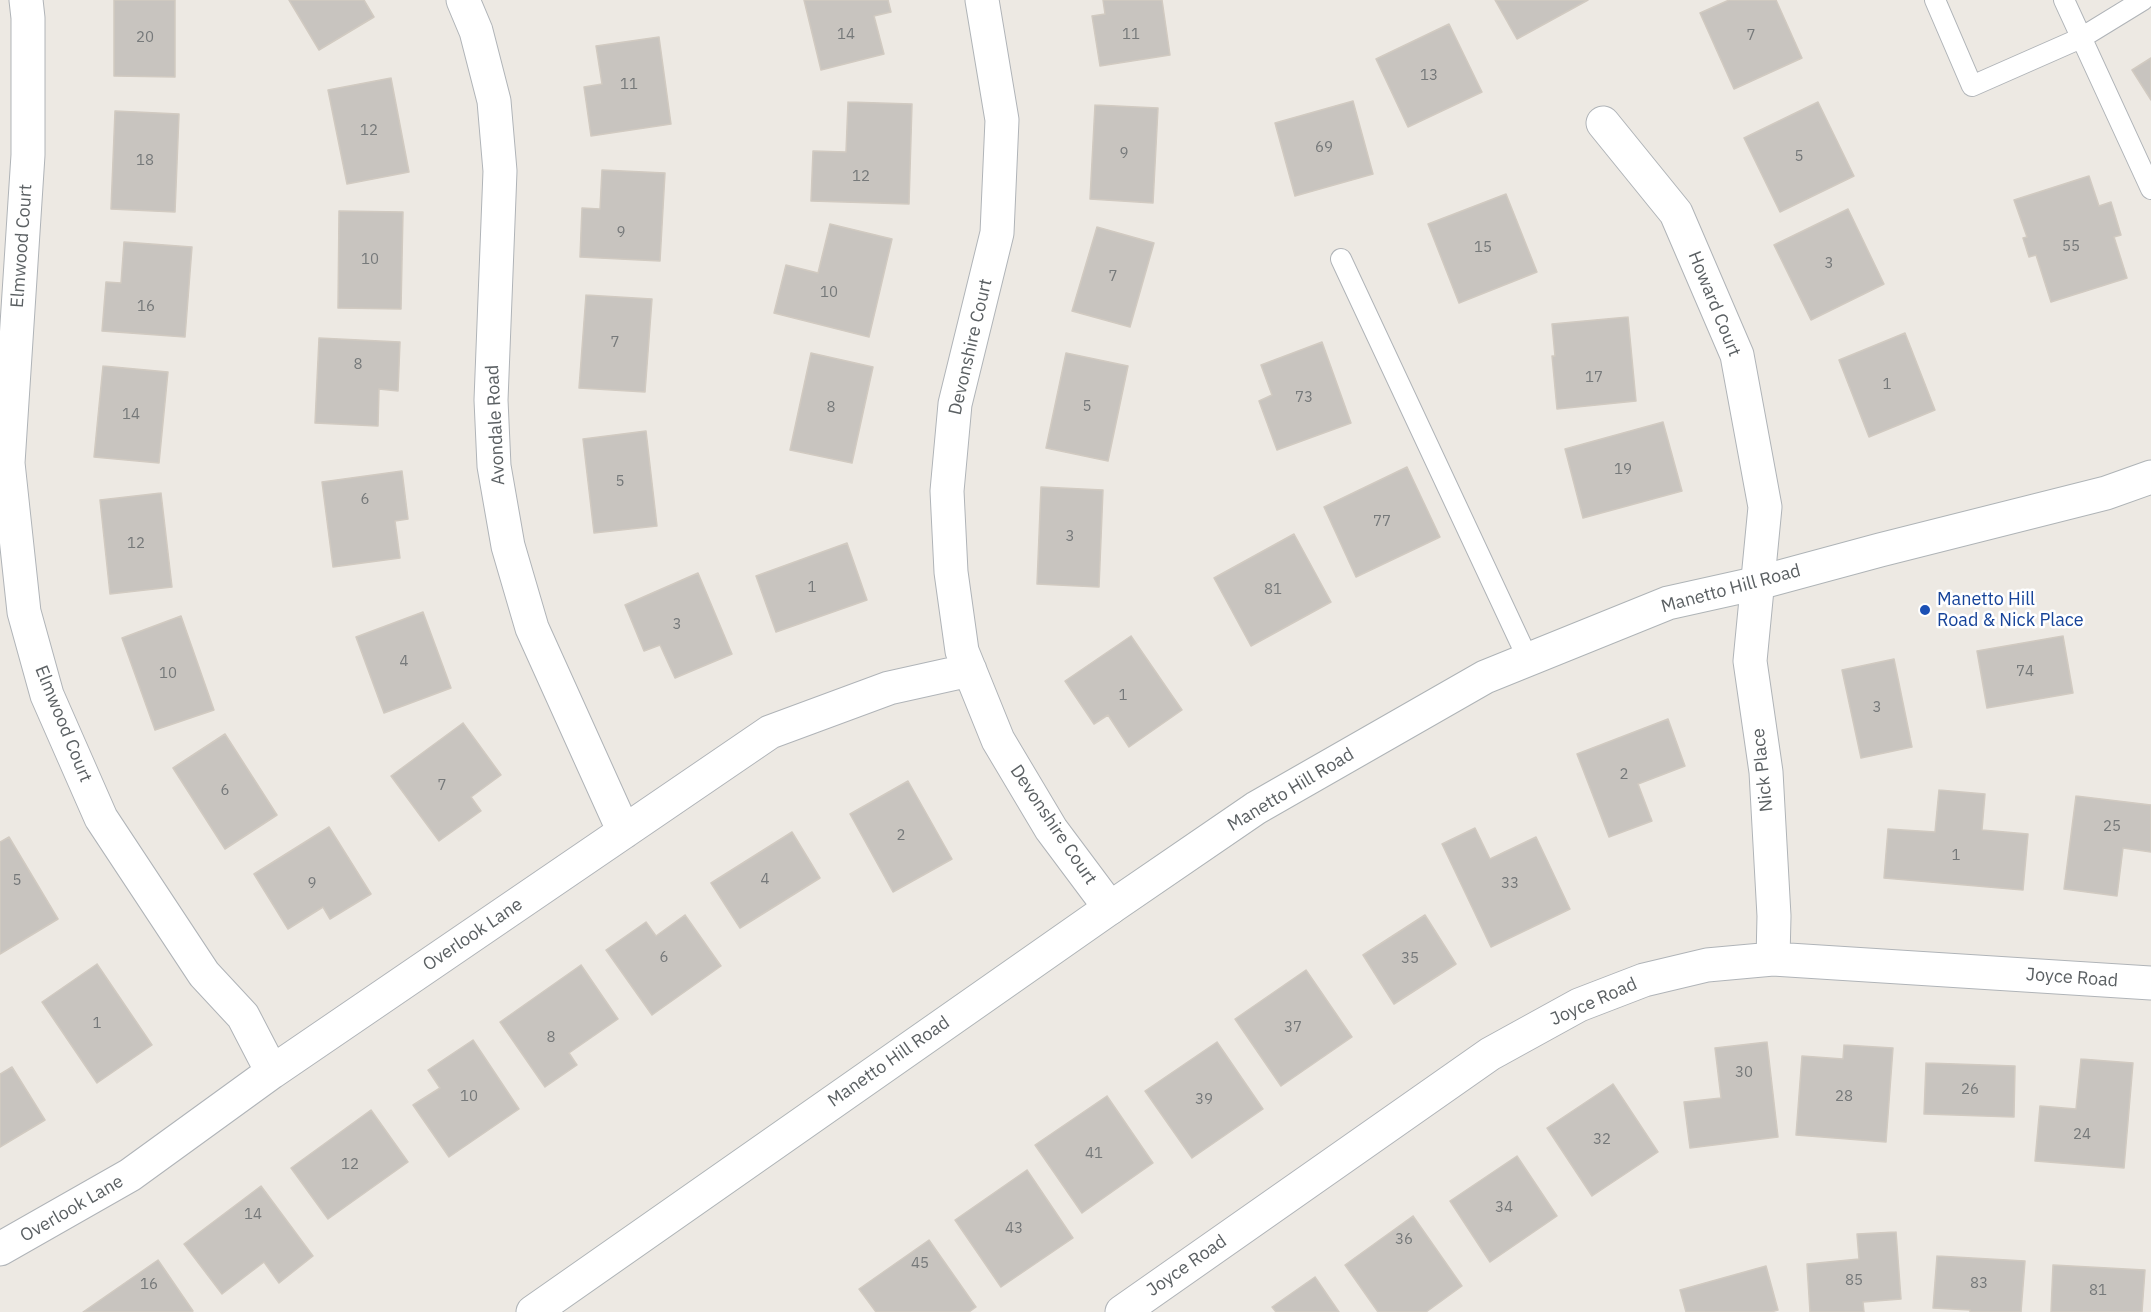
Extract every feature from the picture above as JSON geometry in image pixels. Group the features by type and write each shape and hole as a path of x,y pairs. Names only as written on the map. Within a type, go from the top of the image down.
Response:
{"street":[{"name":"Elmwood Court","path":"26,0 28,155 8,463 24,612 47,695 101,818 204,974 243,1016 272,1072"},
{"name":"Avondale Road","path":"463,0 476,31 494,101 500,171 491,400 494,466 508,546 532,628 624,832"},
{"name":"Devonshire Court","path":"982,0 1002,120 998,233 955,404 947,491 951,572 962,651 998,740 1051,829 1110,908"},
{"name":"Howard Court","path":"1603,123 1676,213 1737,355 1765,507 1758,583"},
{"name":"Manetto Hill Road","path":"533,1312 1256,808 1485,677 1668,603 1758,583 2106,494 2151,477"},
{"name":"Nick Place","path":"1758,583 1750,660 1766,772 1774,916 1773,959"},
{"name":"Overlook Lane","path":"0,1249 130,1175 272,1072 770,732 889,688 970,670"},
{"name":"Joyce Road","path":"1122,1312 1490,1054 1579,1005 1654,977 1707,965 1773,959 2151,983"}],"lane":[{"path":"1935,0 1972,86 2081,38 2143,0"},
{"path":"2064,0 2151,189"},
{"path":"1341,259 1528,659"}],"building":[{"path":"114,0 175,0 175,77 114,76"},
{"path":"289,0 364,0 374,17 319,50"},
{"path":"804,0 888,0 891,12 874,16 884,54 821,70"},
{"path":"1103,0 1162,0 1170,55 1100,66 1092,16 1105,14"},
{"path":"1495,0 1588,0 1517,39"},
{"path":"1729,0 1776,0 1802,58 1734,89 1700,13"},
{"path":"1449,24 1482,92 1408,127 1376,59"},
{"path":"659,37 671,124 591,136 584,87 602,84 596,46"},
{"path":"2151,58 2151,100 2132,70"},
{"path":"391,78 409,172 347,184 328,90"},
{"path":"1353,101 1373,174 1295,196 1275,123"},
{"path":"848,102 912,104 909,204 811,201 813,151 846,152"},
{"path":"1818,102 1854,176 1780,212 1744,138"},
{"path":"1095,105 1158,108 1153,203 1090,199"},
{"path":"115,111 179,114 175,212 111,209"},
{"path":"602,170 665,173 660,261 580,257 582,208 600,209"},
{"path":"2089,176 2099,206 2111,202 2121,235 2114,237 2127,278 2051,302 2036,255 2029,257 2023,238 2027,237 2014,200"},
{"path":"1506,194 1537,272 1459,303 1428,224"},
{"path":"1848,209 1884,284 1811,320 1774,245"},
{"path":"339,211 403,212 401,309 338,308"},
{"path":"830,224 892,239 869,337 774,313 786,265 818,273"},
{"path":"1097,227 1154,243 1130,327 1072,311"},
{"path":"124,242 192,247 185,337 102,331 106,282 121,283"},
{"path":"586,295 652,299 645,392 579,388"},
{"path":"1628,317 1636,401 1557,409 1552,356 1555,356 1552,324"},
{"path":"1905,333 1935,410 1869,437 1839,360"},
{"path":"319,338 400,342 398,391 379,389 378,426 315,423"},
{"path":"1322,342 1351,423 1277,450 1259,401 1272,395 1261,365"},
{"path":"811,353 873,367 852,463 790,450"},
{"path":"1066,353 1128,366 1108,461 1046,448"},
{"path":"103,366 168,372 159,463 94,457"},
{"path":"1663,422 1682,491 1583,518 1565,449"},
{"path":"646,431 657,526 594,533 583,439"},
{"path":"1407,467 1440,537 1356,577 1324,507"},
{"path":"402,471 408,519 395,521 400,558 333,567 322,482"},
{"path":"1041,487 1103,490 1099,587 1037,584"},
{"path":"161,493 172,587 110,594 100,500"},
{"path":"1294,534 1331,602 1251,646 1214,578"},
{"path":"847,543 867,600 776,632 756,576"},
{"path":"698,573 732,654 675,678 660,645 644,651 625,605"},
{"path":"423,612 451,688 384,713 356,637"},
{"path":"181,616 214,710 155,730 122,638"},
{"path":"1131,636 1182,710 1129,747 1108,715 1094,724 1065,681"},
{"path":"2063,636 2073,693 1987,708 1977,651"},
{"path":"1894,659 1912,747 1861,758 1842,670"},
{"path":"1668,719 1685,766 1638,784 1652,821 1609,837 1577,754"},
{"path":"463,723 501,775 471,797 481,811 439,841 391,776"},
{"path":"225,734 277,815 225,849 173,768"},
{"path":"908,781 952,859 893,892 850,814"},
{"path":"1939,790 1985,794 1982,830 2028,834 2023,890 1884,878 1888,829 1935,832"},
{"path":"2076,796 2151,805 2151,852 2123,848 2117,896 2064,889"},
{"path":"329,827 371,894 330,919 323,907 288,929 254,874"},
{"path":"1475,828 1490,859 1536,837 1570,909 1491,947 1442,844"},
{"path":"792,832 820,878 740,928 711,883"},
{"path":"9,837 58,919 0,954 0,842"},
{"path":"685,915 721,966 652,1015 606,950 646,922 656,936"},
{"path":"1425,915 1456,964 1394,1004 1363,955"},
{"path":"97,964 152,1045 97,1083 42,1002"},
{"path":"581,965 618,1019 569,1053 577,1065 545,1087 500,1022"},
{"path":"1306,970 1352,1037 1281,1086 1235,1019"},
{"path":"473,1040 519,1109 449,1157 413,1105 440,1088 428,1070"},
{"path":"1217,1042 1263,1109 1192,1158 1145,1091"},
{"path":"1767,1042 1778,1137 1690,1148 1684,1102 1721,1098 1715,1048"},
{"path":"1844,1045 1893,1048 1886,1142 1796,1135 1802,1056 1843,1059"},
{"path":"2081,1059 2133,1063 2124,1168 2035,1161 2040,1106 2076,1109"},
{"path":"1926,1063 2015,1066 2014,1117 1924,1114"},
{"path":"12,1067 45,1120 0,1147 0,1074"},
{"path":"1613,1084 1658,1152 1592,1196 1547,1128"},
{"path":"1107,1096 1153,1163 1082,1213 1035,1145"},
{"path":"371,1110 408,1162 328,1219 291,1168"},
{"path":"1517,1156 1557,1216 1490,1262 1450,1201"},
{"path":"1027,1170 1073,1238 1001,1287 955,1220"},
{"path":"261,1186 313,1256 279,1283 264,1262 222,1294 184,1244"},
{"path":"1413,1216 1462,1286 1426,1312 1378,1312 1345,1265"},
{"path":"1896,1232 1901,1299 1863,1302 1864,1312 1810,1312 1807,1264 1859,1259 1857,1234"},
{"path":"929,1240 976,1307 969,1312 876,1312 859,1289"},
{"path":"1937,1256 2025,1261 2021,1312 1970,1312 1970,1310 1933,1308"},
{"path":"158,1260 193,1311 83,1312"},
{"path":"2053,1265 2145,1270 2142,1312 2051,1312"},
{"path":"1766,1266 1778,1310 1771,1312 1686,1312 1680,1290"},
{"path":"1315,1277 1339,1312 1276,1312 1272,1307"}],"place":[{"name":"Manetto Hill Road & Nick Place","path":"1925,610"}]}
